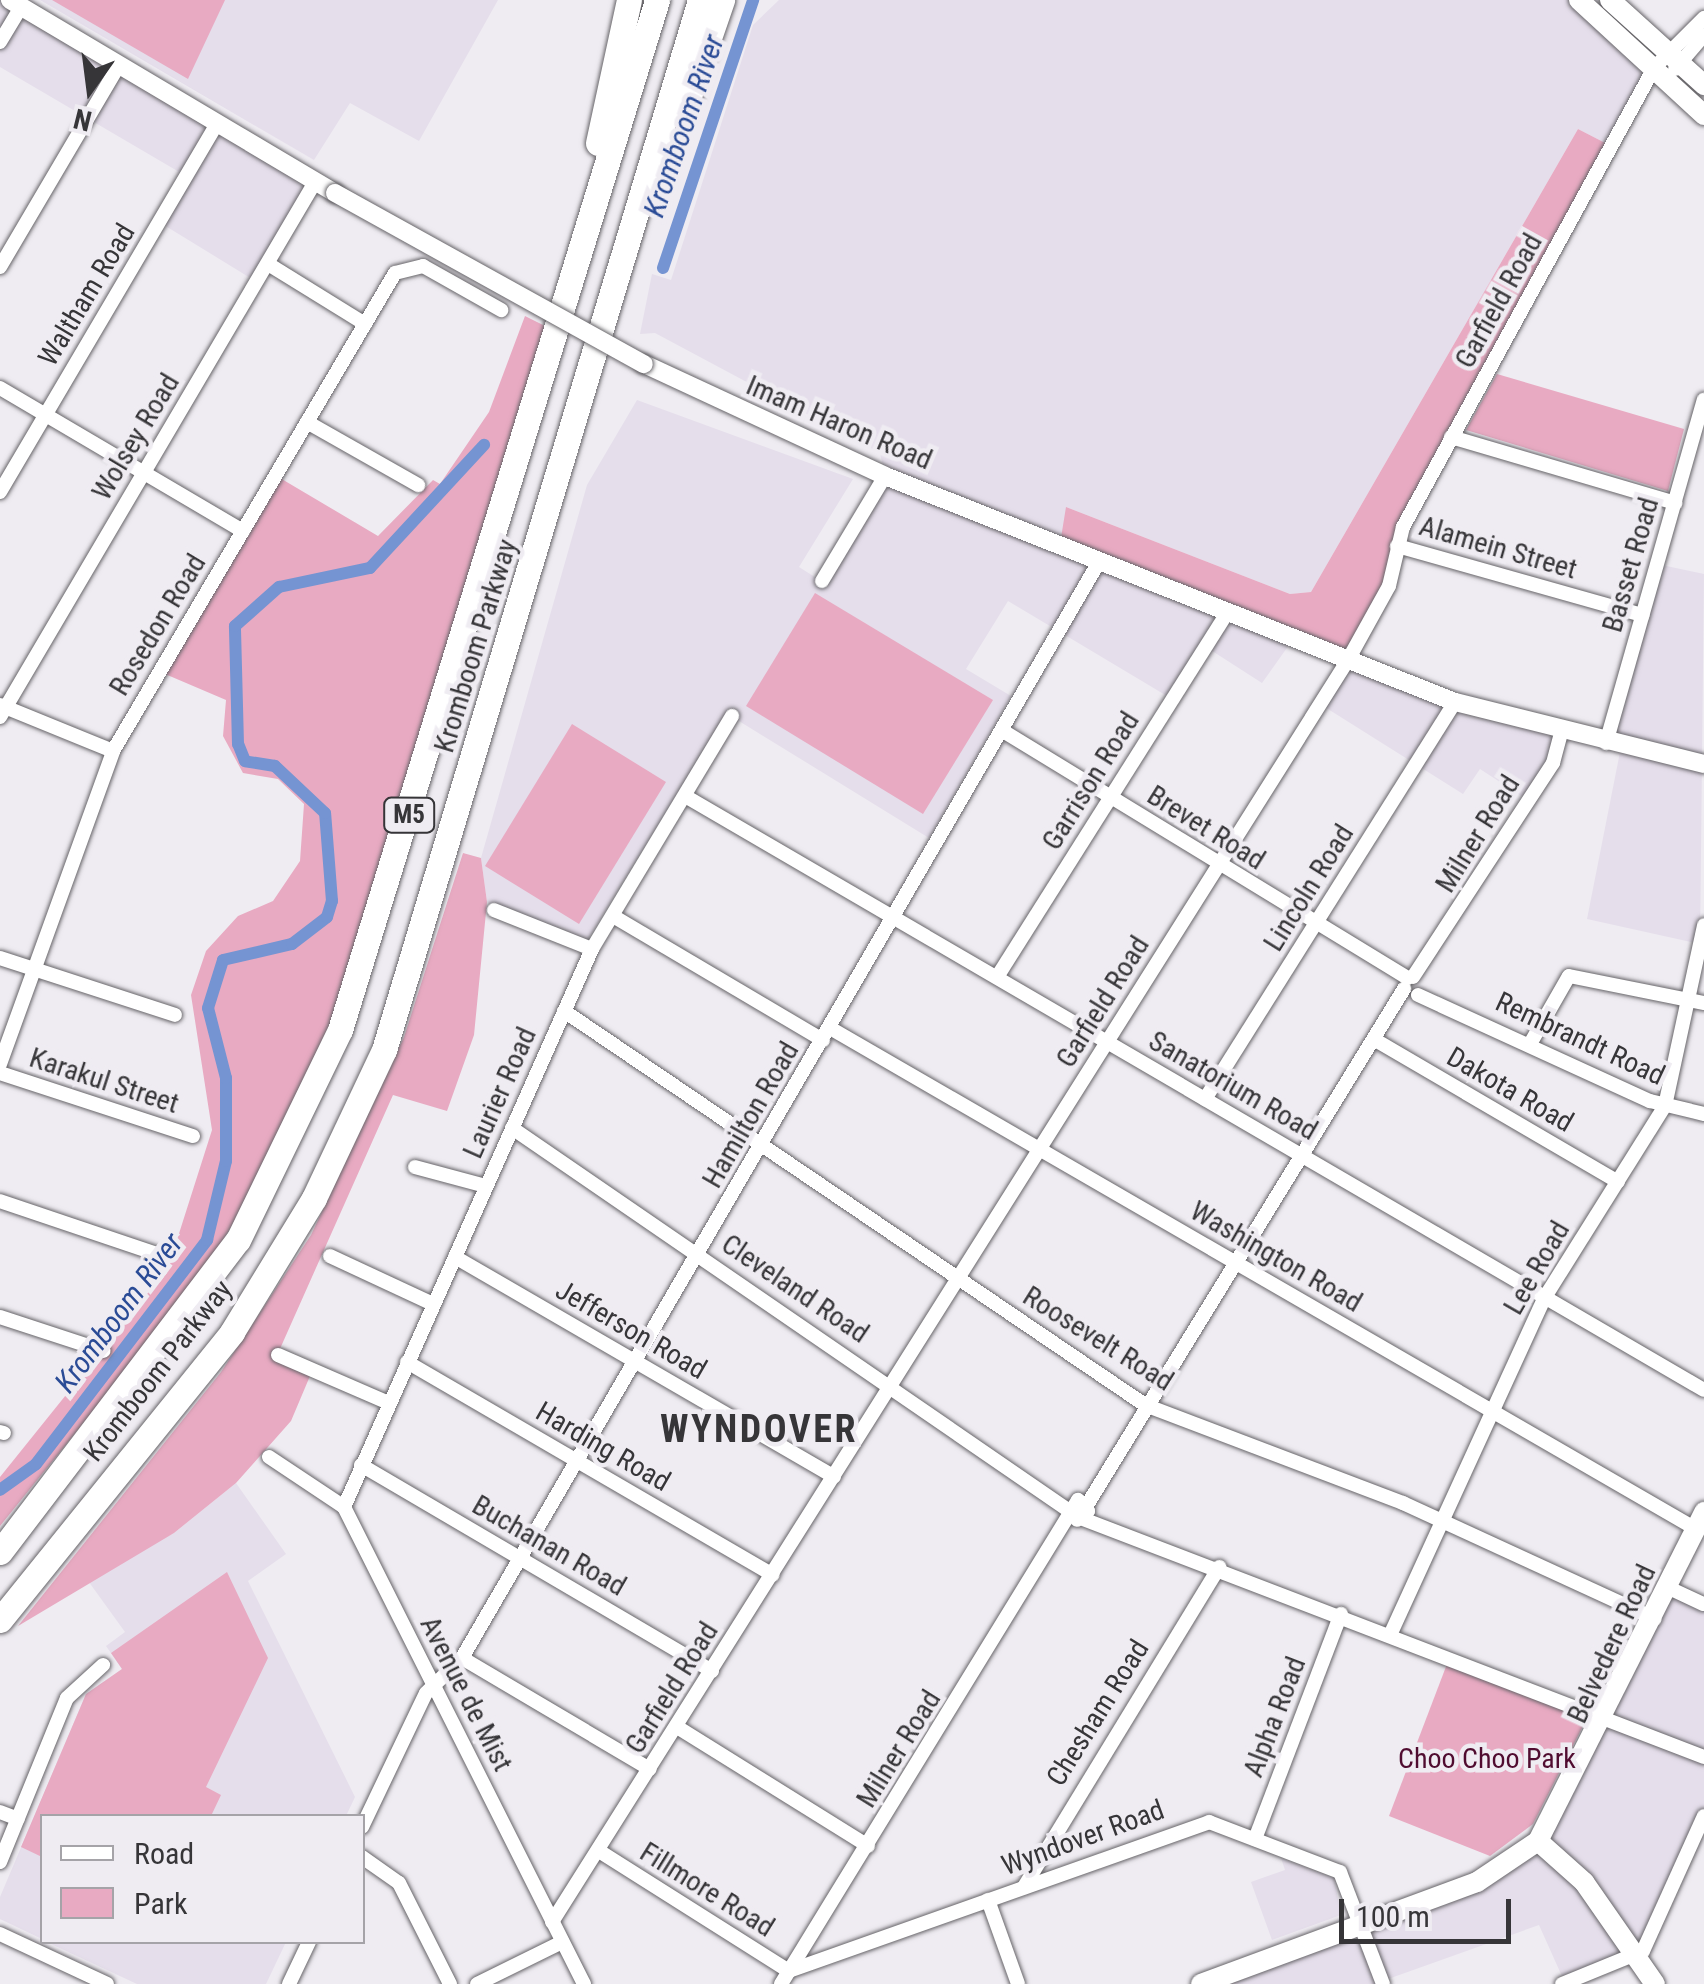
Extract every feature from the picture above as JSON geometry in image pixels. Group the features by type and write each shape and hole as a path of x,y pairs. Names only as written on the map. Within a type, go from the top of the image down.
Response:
{"highway":[{"path":"543,367 629,0"},
{"name":"Kromboom Parkway","path":"0,1552 238,1240 310,1098 368,952 657,0"},
{"name":"Kromboom Parkway","path":"0,1620 232,1332 314,1198 384,1050 610,316 700,0"},
{"path":"610,316 722,0"}],"main road":[{"path":"1579,0 1664,70 1704,86"},
{"path":"1610,0 1704,115"},
{"name":"Belvedere Road","path":"1200,1984 1486,1878 1543,1836 1609,1714 1700,1521"},
{"path":"1543,1836 1584,1882 1656,1984"}],"street":[{"path":"0,42 15,3"},
{"name":"Imam Haron Road","path":"15,3 334,193 644,364 885,476 1455,702 1561,734 1704,764"},
{"name":"Garfield Road","path":"552,1922 1348,660 1389,586 1398,546 1451,437 1664,70 1704,18"},
{"name":"Garfield Road","path":"1664,70 1704,35"},
{"path":"0,267 119,65"},
{"name":"Waltham Road","path":"0,492 217,124"},
{"name":"Wolsey Road","path":"2,710 315,182"},
{"path":"268,264 364,324"},
{"name":"Rosedon Road","path":"0,1064 31,968 113,751 395,272 410,264 501,310"},
{"path":"0,388 243,531"},
{"name":"Basset Road","path":"1606,743 1704,400"},
{"path":"307,422 418,486"},
{"path":"1451,437 1675,503"},
{"path":"822,581 885,476"},
{"name":"Alamein Street","path":"1398,546 1642,615"},
{"name":"Hamilton Road","path":"365,1821 435,1686 462,1658 521,1559 1100,560"},
{"name":"Garrison Road","path":"997,977 1228,611"},
{"name":"Lincoln Road","path":"1205,1100 1455,702"},
{"path":"2,710 113,751"},
{"name":"Laurier Road","path":"344,1507 592,949 732,716"},
{"name":"Brevet Road","path":"1003,731 1413,986"},
{"name":"Milner Road","path":"785,1977 1553,763 1561,734"},
{"name":"Sanatorium Road","path":"685,796 1704,1390"},
{"path":"494,910 592,949"},
{"name":"Washington Road","path":"613,916 1040,1150 1492,1412 1700,1521"},
{"name":"Lee Road","path":"1391,1632 1545,1298 1665,1106 1704,925"},
{"path":"0,958 176,1015"},
{"path":"1530,1044 1570,976 1704,1003"},
{"name":"Rembrandt Road","path":"1413,986 1439,1002 1665,1106 1704,1114"},
{"name":"Roosevelt Road","path":"564,1010 1145,1405 1442,1521 1655,1619"},
{"name":"Dakota Road","path":"1377,1041 1618,1182"},
{"name":"Karakul Street","path":"0,1073 193,1136"},
{"name":"Cleveland Road","path":"512,1128 1078,1510 1219,1568 1609,1714 1704,1757"},
{"path":"415,1167 486,1186"},
{"path":"0,1201 158,1254"},
{"path":"330,1256 434,1304"},
{"name":"Jefferson Road","path":"455,1256 834,1477"},
{"path":"0,1317 104,1351"},
{"path":"278,1355 389,1404"},
{"name":"Harding Road","path":"407,1362 772,1575"},
{"name":"Avenue de Mist","path":"269,1457 344,1507 584,1984"},
{"name":"Buchanan Road","path":"361,1465 712,1671"},
{"name":"Chesham Road","path":"1024,1887 1219,1568"},
{"path":"1669,1588 1704,1604"},
{"name":"Alpha Road","path":"1255,1839 1341,1614"},
{"path":"462,1658 650,1769"},
{"path":"0,1862 73,1687 104,1665"},
{"path":"677,1727 868,1846"},
{"path":"0,1812 18,1819"},
{"path":"1562,1984 1636,1956 1698,1844 1704,1816"},
{"name":"Wyndover Road","path":"785,1977 1200,1822 1340,1872 1383,1984"},
{"name":"Fillmore Road","path":"599,1851 785,1977"},
{"path":"365,1859 399,1883 450,1984"},
{"path":"988,1900 1018,1984"},
{"path":"0,1934 106,1984"},
{"path":"477,1984 562,1942"},
{"path":"288,1984 307,1944"}],"shaded area":[{"path":"0,0 315,182 257,282 159,222 186,176 0,67"},
{"path":"40,0 498,0 419,141 350,103 314,160"},
{"path":"779,0 1579,0 1654,68 1613,147 1578,129 1311,592 1290,594 1066,507 1294,638 1262,683 1206,647 1172,699 1008,601 966,669 1011,696 929,838 726,713 587,941 487,902 481,858 587,485 637,400 853,479 799,567 821,581 885,476 880,453 655,333 640,334 652,274 671,280 753,25"},
{"path":"1657,564 1704,574 1700,944 1587,919 1621,747 1606,743"},
{"path":"1348,660 1561,733 1529,801 1480,769 1463,794 1320,704"},
{"path":"236,1483 286,1554 248,1581 355,1797 347,1814 40,1814 40,1938 0,1919 0,1897 86,1694 122,1669 106,1646 125,1632 86,1578 174,1533"},
{"path":"1669,1588 1704,1604 1704,1816 1643,1951 1565,1983 1539,1925 1374,1984 1201,1984 1519,1857"},
{"path":"1281,1858 1334,1878 1341,1915 1272,1940 1251,1882 1285,1870"},
{"path":"51,1944 285,1944 266,1984 137,1984"}],"green space":[{"path":"52,0 225,0 188,79"},
{"path":"1578,129 1613,147 1403,527 1393,574 1348,660 1060,544 1066,507 1290,594 1311,592"},
{"path":"525,316 545,326 330,1032 262,1177 196,1284 0,1526 0,1477 168,1268 212,1130 191,995 206,951 238,916 273,901 300,861 304,804 278,779 243,773 223,736 226,700 165,674 280,478 378,536 433,480 440,484 489,412"},
{"path":"1497,374 1684,429 1668,491 1466,430"},
{"path":"815,593 993,700 923,814 746,706"},
{"path":"572,724 666,782 579,924 485,866"},
{"path":"463,853 481,858 487,902 474,1035 447,1111 393,1095 275,1360 310,1376 291,1421 236,1483 174,1533 18,1626 221,1372 311,1235 404,1037"},
{"path":"227,1572 268,1658 206,1787 221,1795 212,1814 40,1814 40,1856 21,1847 86,1694 122,1669 111,1653"},
{"name":"Choo Choo Park","path":"1447,1664 1578,1714 1583,1726 1533,1824 1490,1856 1389,1816"}],"waterway":[{"name":"Kromboom River","path":"663,268 753,0"},
{"name":"Kromboom River","path":"0,1490 36,1464 207,1240 226,1161 226,1078 208,1008 223,960 292,944 327,917 332,901 325,813 275,766 245,761 238,744 235,626 279,587 370,568 484,445"}],"district":[{"name":"WYNDOVER","path":"759,1430"}]}
